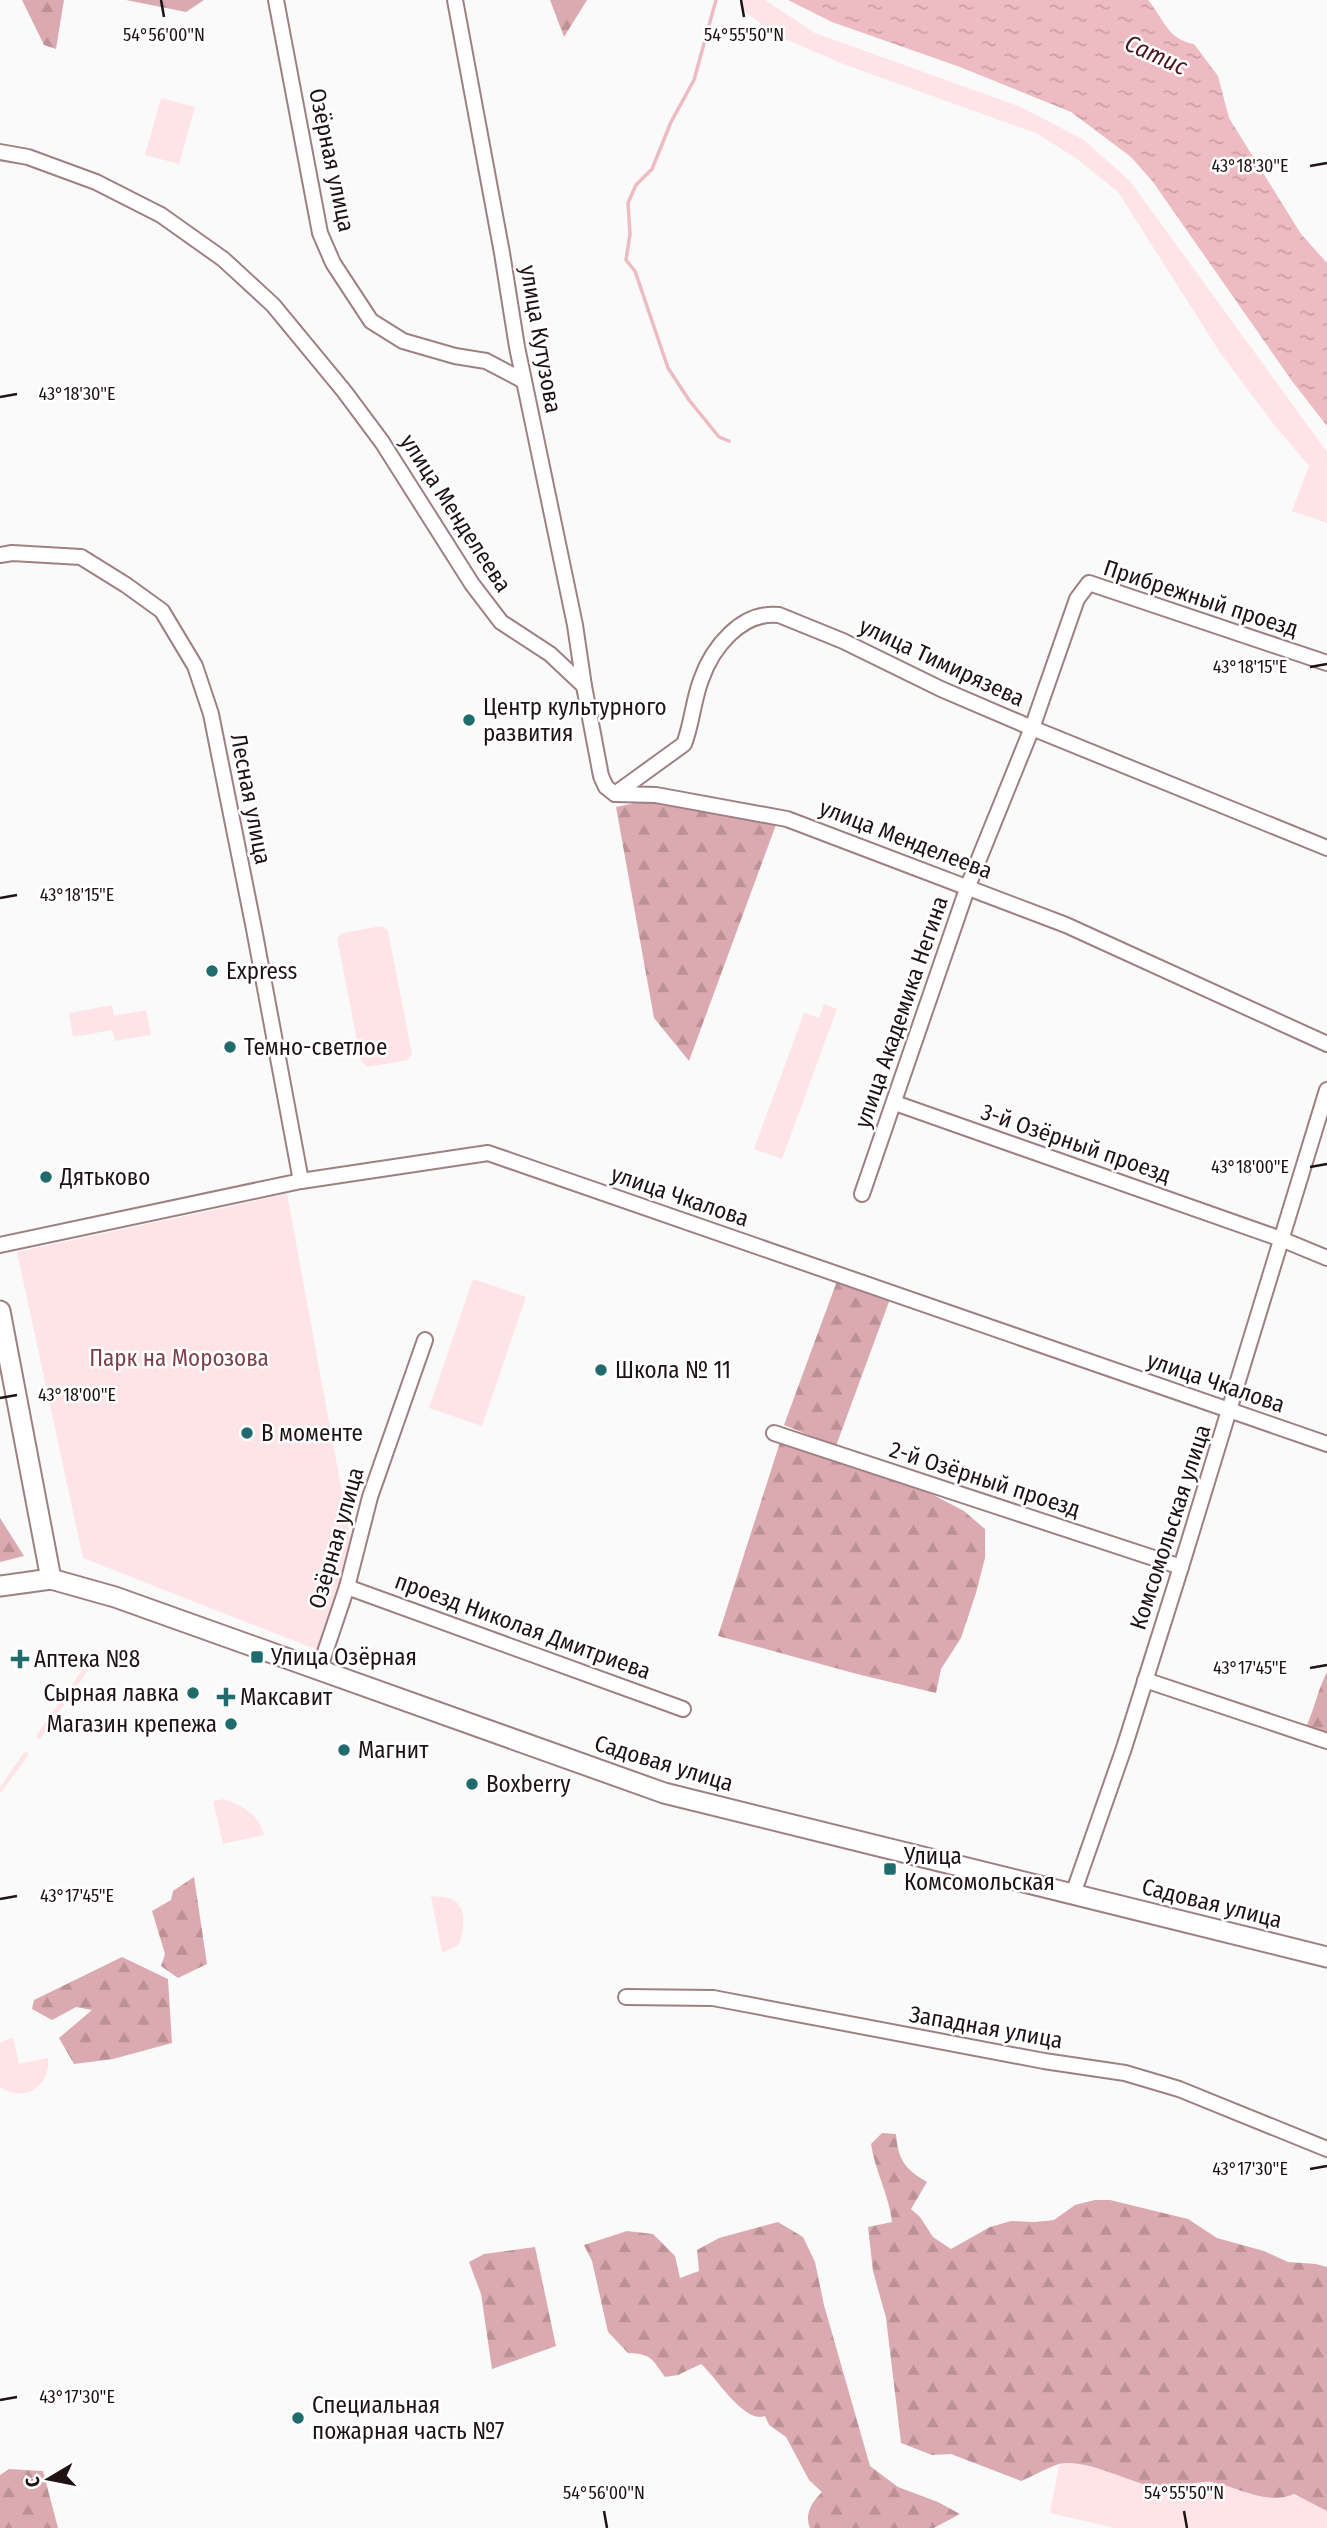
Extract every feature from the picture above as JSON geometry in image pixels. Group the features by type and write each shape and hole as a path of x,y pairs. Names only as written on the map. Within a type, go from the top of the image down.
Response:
{"street":[{"name":"Озёрная улица","path":"275,0 320,233 333,263 371,321 403,341 456,356 486,361 524,380"},
{"name":"улица Кутузова","path":"455,0 524,380 575,625 584,686"},
{"name":"улица Менделеева","path":"0,152 28,157 96,182 161,215 223,258 273,304 344,391 382,442 472,584 501,621 550,654 584,686"},
{"name":"Лесная улица","path":"0,555 12,553 80,557 162,611 195,666 211,714 301,1181"},
{"name":"Прибрежный проезд","path":"1031,728 1077,599 1089,583 1327,663"},
{"name":"улица Тимирязева","path":"615,794 684,744 701,677 724,639 736,628 770,614 779,615 843,641 941,689 1031,728 1327,848"},
{"path":"584,686 601,776 606,788 615,794"},
{"name":"улица Академика Негина","path":"862,1194 968,886 1031,728"},
{"name":"улица Менделеева","path":"615,794 656,796 787,818 968,886 1142,958 1327,1044"},
{"name":"Комсомольская улица","path":"1073,1894 1231,1410 1327,1090"},
{"name":"3-й Озёрный проезд","path":"895,1103 1281,1239 1327,1258"},
{"name":"улица Чкалова","path":"0,1245 301,1181 488,1153 1327,1444"},
{"path":"0,1311 51,1579"},
{"name":"Озёрная улица","path":"319,1670 347,1587 370,1497 425,1340"},
{"name":"2-й Озёрный проезд","path":"774,1433 1181,1567"},
{"name":"Садовая улица","path":"0,1586 51,1579 115,1597 664,1793 1327,1957"},
{"name":"проезд Николая Дмитриева","path":"347,1587 683,1709"},
{"path":"1145,1680 1327,1741"},
{"name":"Западная улица","path":"626,1997 713,1998 1044,2062 1125,2073 1179,2089 1327,2149"}],"green space":[{"path":"22,0 64,0 56,49 44,45"},
{"path":"126,0 204,0 186,12"},
{"path":"550,0 587,0 564,37"},
{"path":"740,0 765,0 815,33 1021,107 1084,140 1130,181 1327,452 1327,523 1292,511 1309,466 1275,426 1219,351 1118,192 1077,159 1038,134 843,64 774,34 743,10"},
{"path":"161,98 195,107 179,164 145,155"},
{"path":"658,798 777,822 689,1061 654,1018 616,807"},
{"path":"382,926 388,931 412,1054 408,1060 368,1067 361,1061 337,938 342,933"},
{"path":"824,1004 837,1009 782,1159 754,1149 804,1013 819,1018"},
{"path":"112,1005 114,1016 146,1010 151,1035 115,1041 112,1030 73,1037 69,1013"},
{"name":"Парк на Морозова","path":"287,1194 356,1568 320,1651 83,1558 17,1252"},
{"path":"473,1279 526,1297 482,1426 429,1408"},
{"path":"837,1281 890,1299 836,1446 784,1425"},
{"path":"781,1439 922,1489 964,1511 985,1529 985,1558 976,1593 961,1638 941,1669 936,1693 718,1636"},
{"path":"0,1518 24,1556 0,1562"},
{"path":"96,1650 100,1653 40,1739 36,1736"},
{"path":"1327,1672 1327,1733 1307,1725"},
{"path":"25,1751 29,1754 0,1794 0,1787"},
{"path":"224,1799 254,1816 264,1835 223,1844 213,1801"},
{"path":"194,1877 207,1964 178,1978 161,1966 165,1954 152,1911 171,1900 173,1891"},
{"path":"431,1896 455,1901 462,1912 463,1925 459,1945 442,1953"},
{"path":"122,1957 168,1979 172,2043 113,2059 74,2064 59,2038 92,2010 76,2007 52,2020 32,2009 34,2000"},
{"path":"13,2037 19,2064 48,2058 45,2077 27,2093 9,2092 0,2087 0,2043"},
{"path":"882,2133 896,2134 904,2163 927,2182 911,2209 920,2217 933,2237 951,2249 990,2227 1011,2221 1054,2220 1075,2205 1095,2200 1110,2200 1188,2219 1217,2238 1264,2251 1288,2262 1327,2267 1327,2511 1294,2494 1263,2497 1211,2482 1164,2489 1076,2463 1055,2465 1021,2481 951,2454 932,2455 901,2443 886,2318 873,2271 868,2227 892,2222 871,2144"},
{"path":"778,2222 803,2237 815,2262 824,2305 870,2466 898,2487 938,2502 960,2514 934,2528 810,2528 810,2508 822,2492 809,2480 786,2437 769,2425 765,2416 757,2417 739,2406 701,2364 678,2375 665,2377 651,2359 628,2353 608,2332 592,2261 584,2245 627,2231 653,2234 675,2256 680,2278 699,2271 697,2250 719,2238"},
{"path":"535,2247 556,2346 492,2369 481,2294 469,2262 484,2254"},
{"path":"1063,2443 1266,2488 1327,2505 1327,2528 1115,2528 1050,2513"},
{"path":"9,2469 43,2471 58,2528 0,2528 0,2475"}],"water":[{"name":"Сатис","path":"788,0 1148,0 1172,33 1194,44 1218,76 1229,118 1301,234 1327,263 1327,426 1292,381 1153,182 1131,157 1071,112 960,67 832,22"}],"waterway":[{"path":"716,0 694,80 671,122 652,169 636,185 628,203 630,234 626,260 635,271 668,368 689,400 719,437 729,441"}],"place":[{"name":"Центр культурного развития","path":"469,720"},
{"name":"Express","path":"212,971"},
{"name":"Темно-светлое","path":"230,1047"},
{"name":"Дятьково","path":"46,1177"},
{"name":"Школа № 11","path":"601,1370"},
{"name":"В моменте","path":"247,1433"},
{"name":"Улица Озёрная","path":"257,1657"},
{"name":"Аптека №8","path":"20,1659"},
{"name":"Сырная лавка","path":"193,1693"},
{"name":"Максавит","path":"226,1697"},
{"name":"Магазин крепежа","path":"231,1724"},
{"name":"Магнит","path":"344,1750"},
{"name":"Boxberry","path":"472,1784"},
{"name":"Улица Комсомольская","path":"890,1869"},
{"name":"Специальная пожарная часть №7","path":"298,2418"}]}
